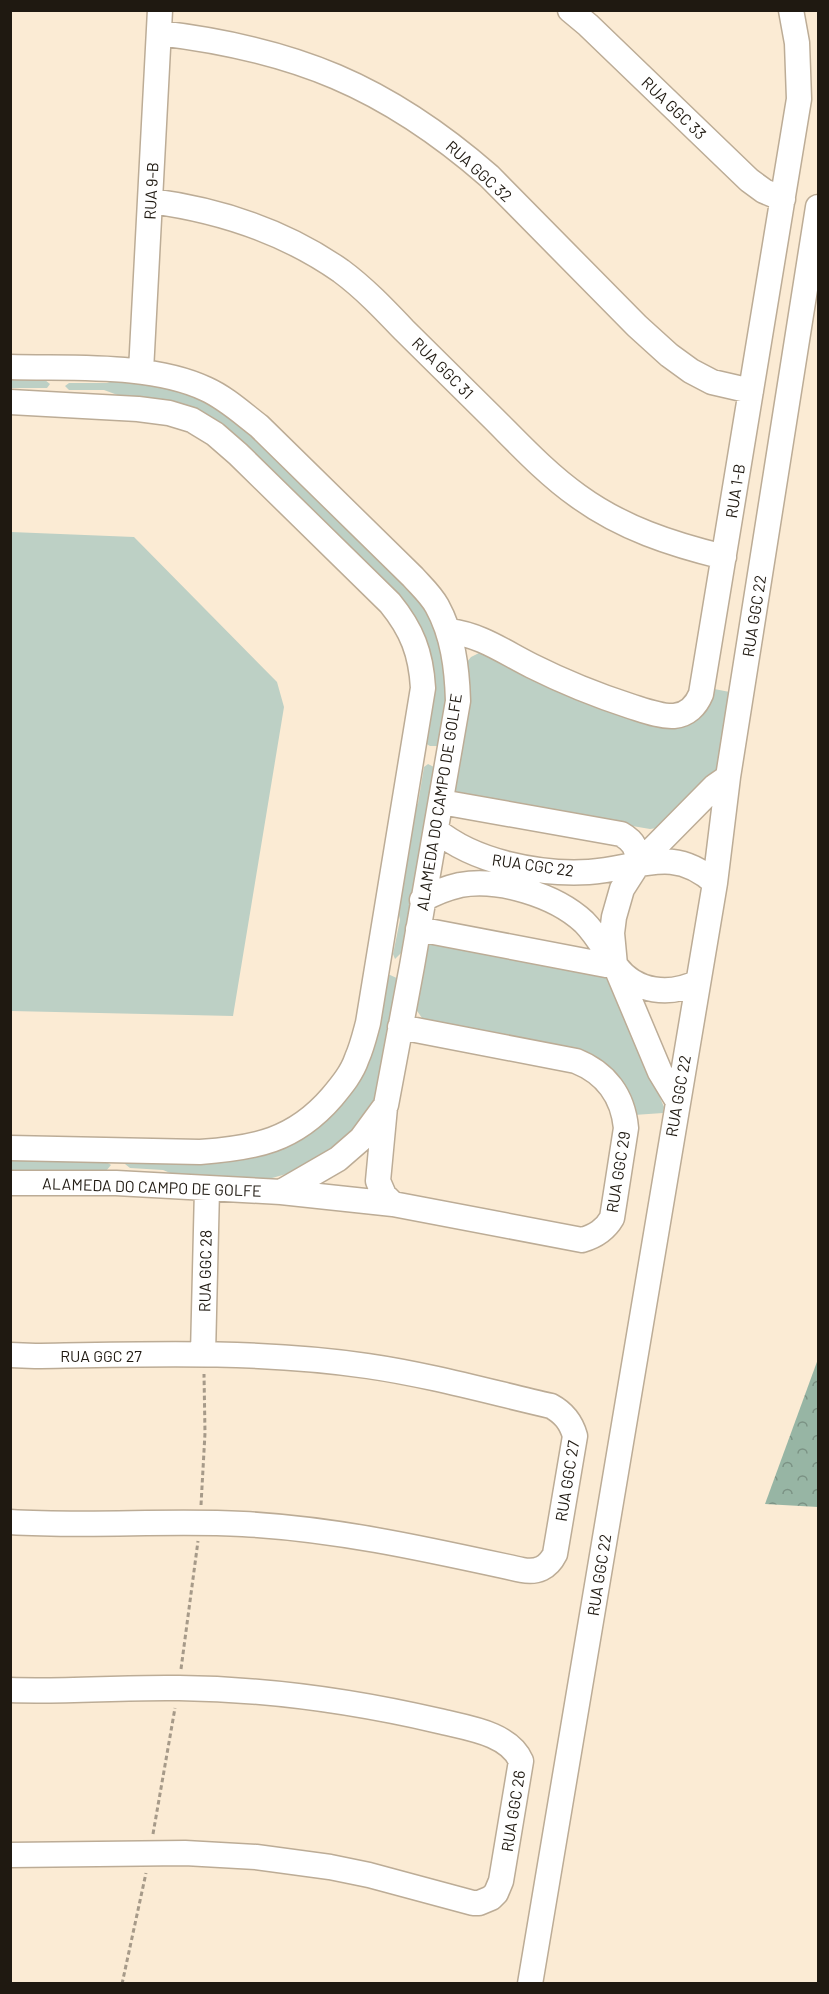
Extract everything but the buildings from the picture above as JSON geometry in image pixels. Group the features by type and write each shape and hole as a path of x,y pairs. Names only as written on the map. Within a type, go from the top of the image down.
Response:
{"street":[{"name":"RUA GGC 33","path":"570,10 749,180 764,191 783,199"},
{"name":"RUA 1-B","path":"449,631 481,638 586,691 642,710 671,717 678,716 695,706 701,694 799,99 797,43 791,10"},
{"name":"RUA 9-B","path":"141,371 159,22"},
{"name":"RUA GGC 32","path":"159,22 219,41 284,57 348,81 408,114 445,140 489,176 669,355 691,371 712,381 751,391"},
{"name":"RUA GGC 31","path":"151,201 199,208 241,220 320,257 361,287 542,467 579,496 624,524 651,536 679,546 724,557"},
{"name":"RUA GGC 22","path":"530,1983 715,883 728,777 819,207"},
{"name":"ALAMEDA DO CAMPO DE GOLFE","path":"10,367 141,371 182,379 208,390 233,405 259,426 413,577 436,604 449,631 456,670 458,701 386,1105 361,1139 338,1160 281,1192 116,1183 10,1183"},
{"path":"59,369 59,405"},
{"name":"ALAMEDA DO CAMPO DE GOLFE","path":"10,402 138,409 169,413 192,420 215,434 390,603 406,623 417,648 422,667 423,688 368,1023 357,1059 343,1083 321,1109 299,1127 279,1138 261,1145 229,1150 200,1152 10,1148"},
{"path":"412,756 432,754 447,762"},
{"name":"RUA CGC 22","path":"615,965 612,933 622,889 638,864 715,786 728,777"},
{"path":"441,802 621,834 632,840 637,849 638,864 658,860 679,862 699,870 715,883"},
{"name":"RUA CGC 22","path":"436,830 456,845 483,858 554,871 605,870 638,864"},
{"name":"RUA CGC 22","path":"422,900 447,889 473,883 500,885 540,895 555,902 582,921 595,934 615,965 660,1072 677,1100"},
{"path":"418,929 615,965 630,980 650,989 670,991 698,982"},
{"path":"380,960 395,968 412,966"},
{"name":"RUA GGC 29","path":"281,1192 393,1203 582,1240 591,1238 604,1229 612,1218 626,1128 618,1097 605,1079 587,1065 576,1061 400,1027"},
{"path":"386,1105 378,1181 384,1195 393,1203"},
{"path":"116,1183 118,1150"},
{"name":"RUA GGC 28","path":"203,1354 207,1189"},
{"name":"RUA GGC 27","path":"10,1355 203,1354 319,1360 367,1366 458,1382 551,1406 564,1414 575,1436 555,1554 547,1565 535,1571 390,1541 280,1527 201,1522 88,1524 10,1522"},
{"name":"RUA GGC 26","path":"10,1690 178,1688 265,1692 345,1702 426,1718 501,1739 513,1748 521,1761 501,1881 496,1893 479,1903 369,1875 292,1861 221,1854 10,1856"}],"path":[{"path":"122,1983 150,1854 178,1688 201,1522 205,1433 203,1354"}],"green space":[{"path":"123,377 144,379 224,406 406,579 434,622 449,690 438,746 425,743 427,661 234,438 104,390 69,390 65,386 69,383 107,383"},
{"path":"10,378 45,380 50,384 47,388 11,388"},
{"path":"11,532 134,537 277,682 284,707 233,1016 11,1011"},
{"path":"481,652 666,725 709,688 735,693 723,764 657,828 650,829 450,792 467,662"},
{"path":"428,764 434,767 414,908 407,921 401,953 395,959 393,954 400,920 397,906 410,816 418,803 424,767"},
{"path":"429,942 600,974 612,982 664,1107 663,1113 634,1115 621,1084 422,1018 415,1008 425,944"},
{"path":"390,975 399,979 374,1106 341,1146 297,1171 265,1180 180,1177 163,1170 130,1168 125,1164 128,1161 319,1121 386,976"},
{"path":"10,1154 105,1161 111,1165 106,1171 66,1170 55,1173 11,1174"},
{"path":"818,1359 818,1507 765,1504"}]}
